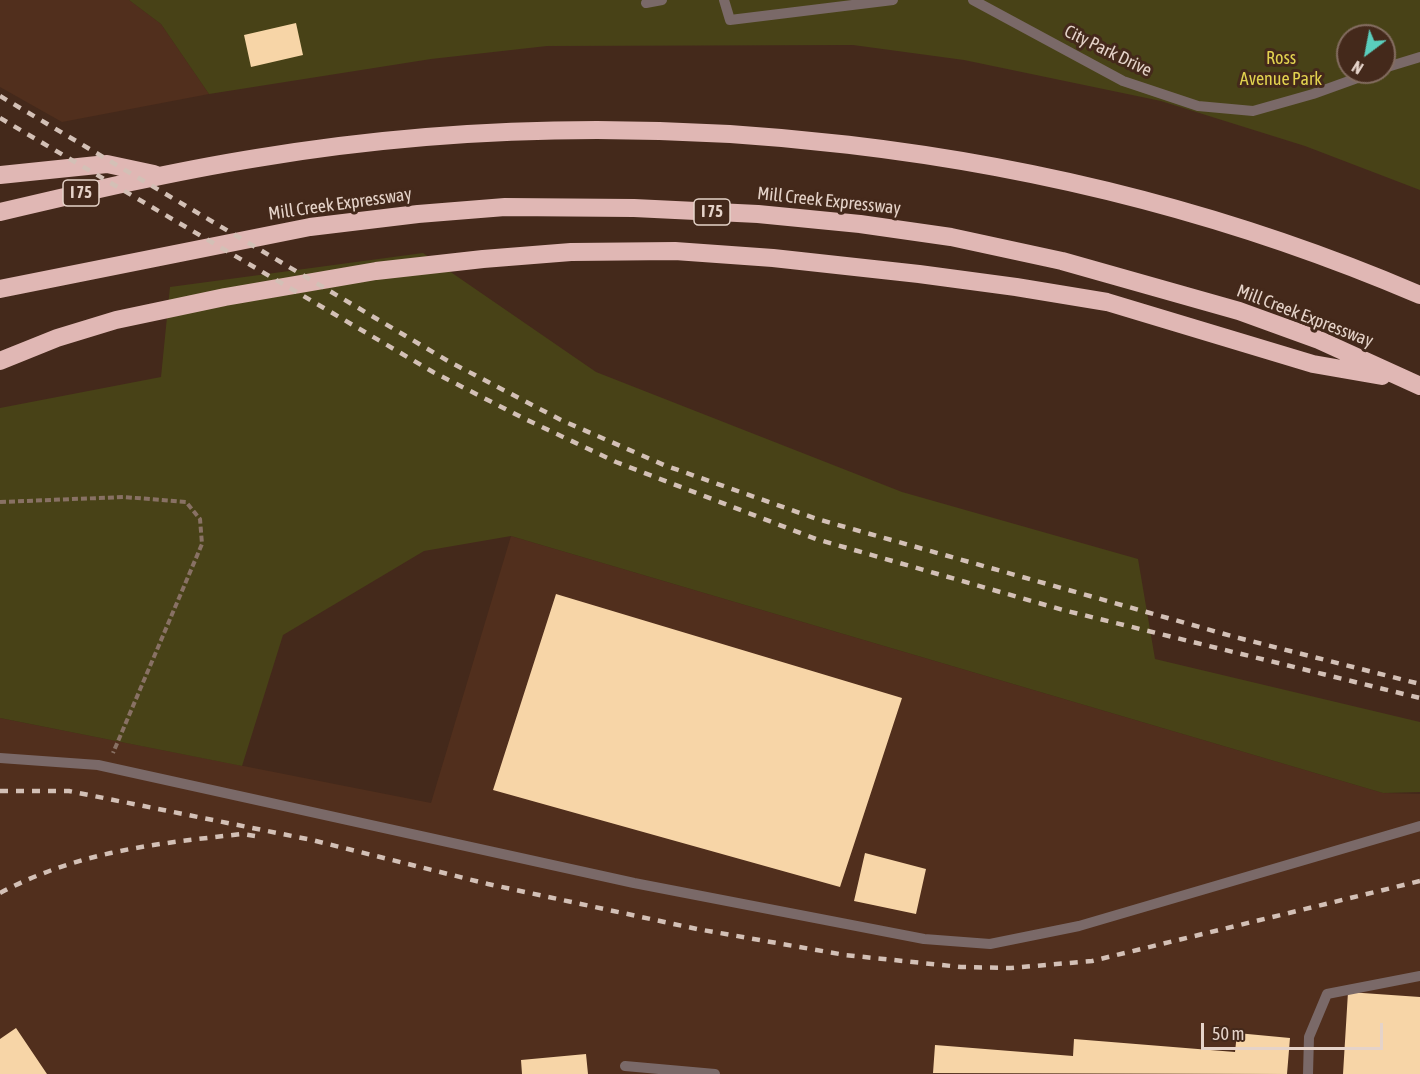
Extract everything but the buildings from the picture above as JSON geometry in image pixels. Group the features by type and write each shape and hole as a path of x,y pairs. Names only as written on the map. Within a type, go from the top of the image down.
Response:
{"highway":[{"name":"I 75","path":"0,212 161,175 259,157 368,144 469,134 562,129 746,135 941,158 1053,178 1151,202 1306,250 1420,295"},
{"path":"0,175 107,164 161,175"},
{"name":"Mill Creek Expressway","path":"0,290 310,227 418,214 516,207 634,208 758,214 860,224 951,237 1062,261 1239,311 1319,340 1413,383"},
{"path":"0,361 57,338 116,320 225,297 375,271 571,252 675,251 773,258 908,272 1107,302 1312,364 1413,383"}],"lane":[{"path":"645,3 662,0"},
{"path":"724,0 730,20 887,0"},
{"name":"City Park Drive","path":"973,0 1123,81 1198,106 1252,111 1341,84"},
{"path":"1396,64 1417,57 1420,46"},
{"path":"0,758 107,767 634,883 924,939 990,944 1079,926 1420,826"},
{"path":"1308,1074 1309,1037 1327,994 1420,976"},
{"path":"625,1066 715,1074"}],"path":[{"path":"0,502 124,497 186,502 200,519 202,544 107,767"}],"shaded area":[{"path":"0,0 129,0 161,24 209,94 62,122 0,87"},
{"path":"511,536 1383,793 1420,794 1420,1074 0,1074 0,718 431,803"}],"green space":[{"name":"Ross Avenue Park","path":"129,0 1420,0 1420,190 1305,146 1161,101 964,60 853,45 547,46 431,59 209,94 161,24"},
{"path":"423,253 596,372 902,492 1138,559 1155,659 1420,722 1420,792 1383,793 511,536 424,551 283,635 242,766 0,718 0,408 161,377 170,287"}],"railway":[{"path":"0,96 448,361 561,420 664,465 817,519 1235,637 1420,684"},
{"path":"0,118 433,372 616,462 816,539 1063,610 1420,698"},
{"path":"0,791 69,791 312,840 488,884 697,929 845,955 961,967 1011,968 1092,961 1420,881"},
{"path":"0,893 59,867 118,852 242,834 255,836"}]}
